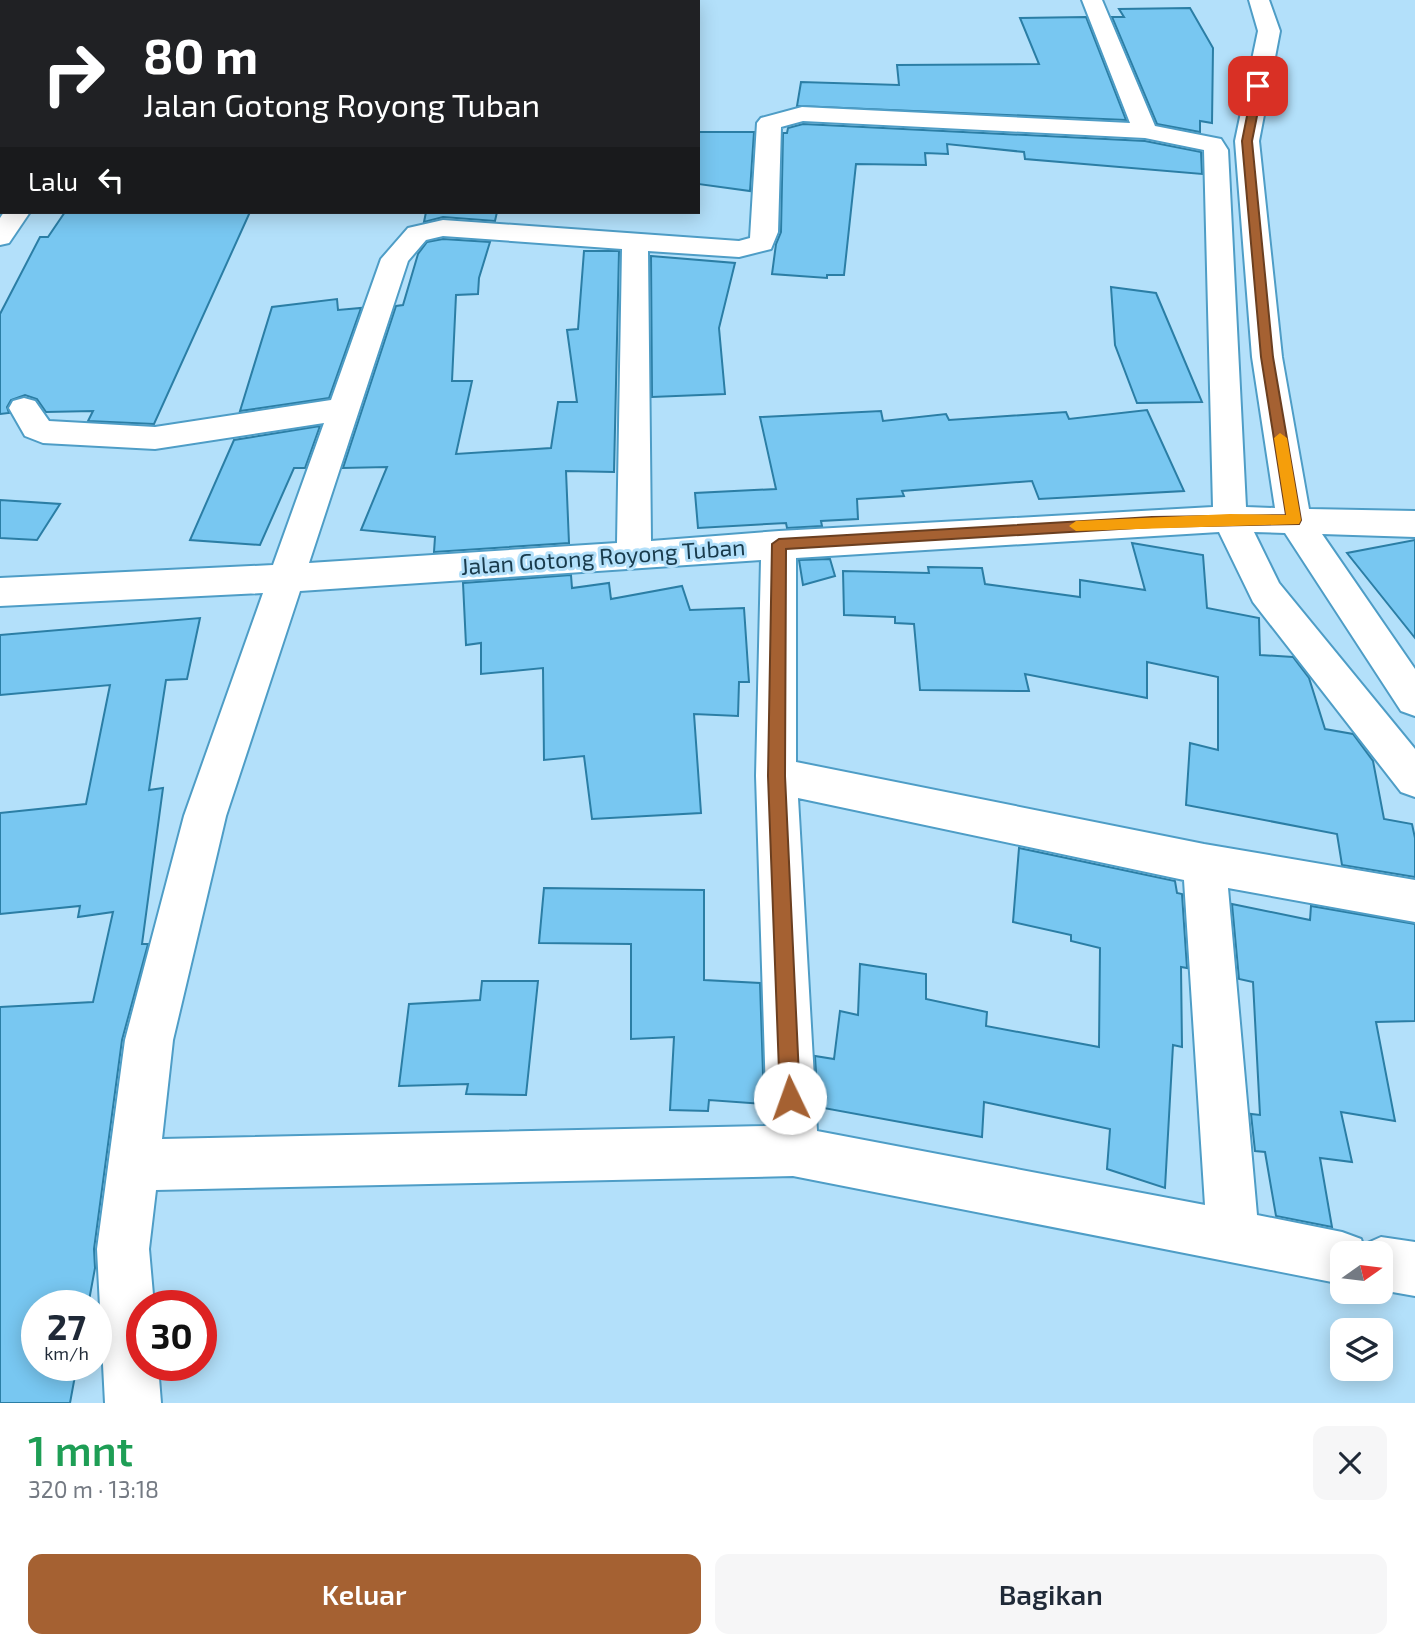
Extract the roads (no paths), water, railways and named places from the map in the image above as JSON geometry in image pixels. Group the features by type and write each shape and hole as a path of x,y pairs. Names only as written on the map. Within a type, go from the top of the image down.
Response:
{"street":[{"path":"1093,0 1145,131"},
{"path":"1259,0 1269,31 1247,141 1267,357 1294,520 1415,700"},
{"path":"133,1403 123,1249 149,1040 205,816 396,259 417,234 443,228 739,249 762,243 765,232 769,123 785,117 814,115 1145,131 1212,144 1216,150 1230,519 1266,592 1415,779"},
{"path":"0,237 16,214"},
{"path":"634,556 635,242"},
{"path":"24,408 36,428 43,432 155,438 344,409"},
{"name":"Jalan Gotong Royong Tuban","path":"0,592 286,578 779,544 1230,519 1415,524"},
{"path":"779,544 776,776 793,1151"},
{"path":"776,776 1203,864 1415,901"},
{"path":"1203,864 1215,979 1233,1238"},
{"path":"133,1165 793,1151 1330,1256"},
{"path":"1393,1266 1415,1269"}]}
